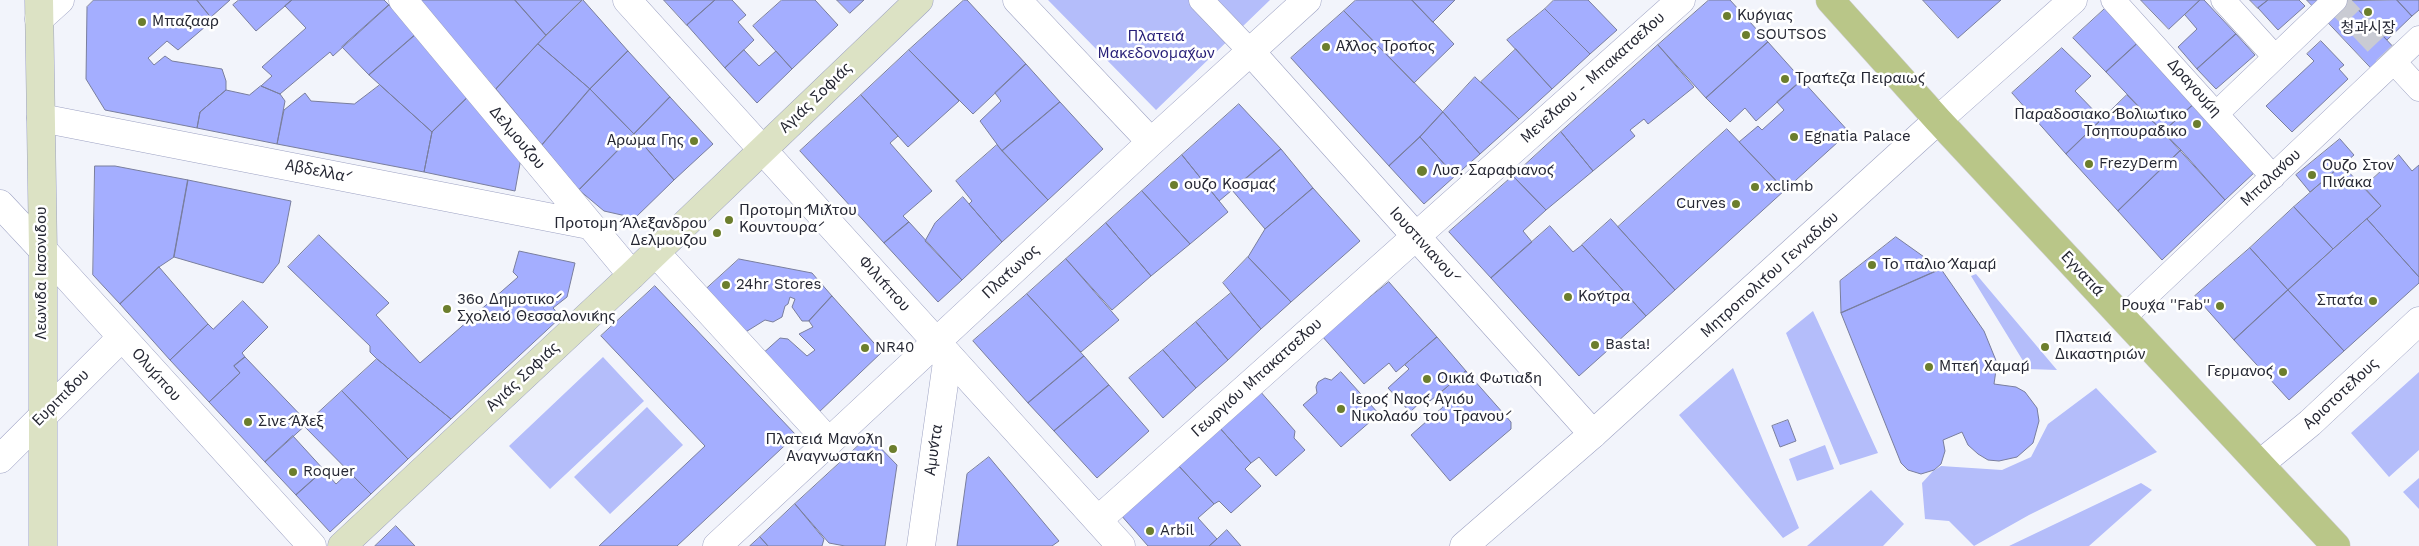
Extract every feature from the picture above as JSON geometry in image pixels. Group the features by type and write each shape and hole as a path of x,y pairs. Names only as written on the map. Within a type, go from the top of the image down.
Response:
{"main road":[{"name":"Αγίας Σοφίας","path":"342,546 632,275 919,0"},
{"name":"Εγνατία","path":"1830,0 1938,120 2336,546"},
{"name":"Λεωνίδα Ιασονίδου","path":"39,10 43,250 43,546"}],"street":[{"path":"39,10 60,0"},
{"name":"Δελμούζου","path":"403,0 632,275"},
{"name":"Φιλίππου","path":"627,0 1121,546"},
{"path":"1017,0 1150,142"},
{"path":"1201,0 1250,51"},
{"name":"Πλάτωνος","path":"717,546 829,442 943,348 1150,142 1307,0"},
{"name":"Μενέλαου - Μπακατσέλου","path":"1416,236 1681,0"},
{"name":"Μητροπολίτου Γενναδίου","path":"1464,546 1593,434 1938,120 2073,0"},
{"name":"Δραγούμη","path":"2113,0 2273,177"},
{"path":"2223,0 2275,57"},
{"path":"2217,113 2335,0"},
{"name":"Μπαλάνου","path":"2123,318 2419,38"},
{"name":"Ιουστινιανού","path":"1250,51 1593,434"},
{"path":"2394,62 2419,88"},
{"name":"Αβδελλά","path":"41,118 589,225"},
{"name":"Ολύμπου","path":"0,204 312,546"},
{"name":"Γεωργίου Μπακατσέλου","path":"1098,520 1416,236"},
{"path":"655,252 829,442"},
{"name":"Αριστοτέλους","path":"2260,464 2310,423 2419,321"},
{"name":"Ευριπίδου","path":"0,459 122,337"},
{"name":"Αμύντα","path":"921,546 943,348"}],"green space":[{"name":"Πλατεία Μακεδονομάχων","path":"1048,0 1270,0 1156,110"},
{"path":"1976,274 2057,370 2028,369 1971,276"},
{"path":"1813,311 1878,453 1840,465 1786,333"},
{"path":"603,357 644,401 550,489 509,446"},
{"path":"1733,368 1799,528 1783,538 1679,415"},
{"path":"2419,372 2419,450 2389,477 2351,433"},
{"path":"2096,388 2157,452 2029,515 1974,546 1949,521 1925,519 1922,483 1933,471 1941,466 2002,470 2031,457 2048,424"},
{"path":"647,407 683,445 610,514 574,477"},
{"path":"1825,445 1834,469 1797,481 1789,459"},
{"path":"2419,478 2419,509 2403,492"},
{"path":"2141,483 2152,490 2089,546 2009,546"},
{"path":"1871,490 1904,524 1883,546 1807,546"}],"building":[{"path":"94,0 197,0 213,20 178,50 167,41 148,58 154,65 165,56 172,61 222,69 226,81 226,90 200,112 197,128 105,110 86,79 87,7"},
{"path":"197,0 230,0 211,17"},
{"path":"239,0 292,0 256,31 233,5"},
{"path":"292,0 384,0 389,5 333,56 330,52 280,94 261,86 272,76 262,67 306,28 285,6"},
{"path":"420,0 515,0 546,35 496,89"},
{"path":"515,0 582,0 546,35"},
{"path":"583,0 628,51 590,89 538,44"},
{"path":"664,0 715,0 687,25"},
{"path":"715,0 732,0 746,15 738,22 754,40 725,68 687,25"},
{"path":"782,0 815,0 838,25 792,69 753,26"},
{"path":"837,0 864,0 850,13"},
{"path":"964,0 967,0 1026,64 973,114 909,50"},
{"path":"1356,0 1412,0 1454,44 1414,83 1344,11"},
{"path":"1412,0 1455,0 1433,22"},
{"path":"1554,0 1588,0 1617,30 1590,54 1545,9"},
{"path":"1709,0 1730,0 1768,42 1706,98 1658,45"},
{"path":"1923,0 2001,0 1958,38"},
{"path":"2141,0 2200,0 2169,29"},
{"path":"2200,0 2204,0 2236,34 2197,69 2178,47 2197,29 2185,15"},
{"path":"2250,0 2268,0 2258,8"},
{"path":"2268,0 2299,0 2305,6 2278,30 2258,8"},
{"path":"2307,0 2349,0 2399,53 2377,74"},
{"path":"2397,0 2419,0 2419,10 2412,16"},
{"path":"2397,0 2412,16 2387,40 2350,1"},
{"path":"389,5 415,35 369,75 342,47"},
{"path":"2109,5 2141,40 2106,72 2073,38"},
{"path":"1545,9 1590,54 1552,89 1507,40"},
{"path":"1344,11 1443,112 1389,166 1291,58"},
{"path":"2236,34 2255,55 2216,89 2197,69"},
{"path":"415,35 468,97 432,132 369,75"},
{"path":"2141,40 2195,103 2163,132 2106,72"},
{"path":"2321,41 2344,65 2339,69 2348,79 2292,132 2266,106 2314,61 2307,54"},
{"path":"1768,42 1802,80 1756,121 1745,108 1730,122 1706,98"},
{"path":"538,44 590,89 542,145 496,89"},
{"path":"1658,45 1694,87 1648,124 1644,119 1630,130 1635,136 1593,171 1561,132"},
{"path":"2062,48 2091,76 2075,91 2102,119 2066,154 2012,93"},
{"path":"1516,49 1552,89 1519,119 1481,82"},
{"path":"744,50 759,66 776,51 792,69 757,103 725,68"},
{"path":"909,50 959,101 908,147 861,95"},
{"path":"628,51 670,97 634,134 590,89"},
{"path":"1026,64 1060,102 1002,151 980,121 1001,101 995,93"},
{"path":"1475,77 1519,119 1480,154 1443,112"},
{"name":"Egnatia Palace","path":"1802,80 1849,132 1785,190 1739,142 1758,126 1762,130 1784,110 1777,102"},
{"path":"380,85 432,132 424,172 277,144 284,110 305,93 311,101 354,104"},
{"path":"261,86 280,94 285,101 277,144 197,128 200,112 226,90 249,95"},
{"path":"590,89 634,134 579,190 542,145"},
{"path":"861,95 898,136 890,143 932,191 903,216 909,222 884,243 800,151"},
{"path":"2127,95 2181,150 2118,211 2066,154"},
{"path":"468,97 521,158 515,191 424,172 432,132"},
{"path":"670,97 713,144 674,180 634,134"},
{"path":"1060,102 1103,149 1048,200 1002,151"},
{"path":"2195,103 2256,171 2225,200 2163,132"},
{"path":"1239,104 1281,149 1219,201 1182,155"},
{"path":"1443,112 1480,154 1455,176 1420,137"},
{"path":"1727,129 1785,190 1675,290 1618,227"},
{"path":"1561,132 1593,171 1546,210 1513,176"},
{"path":"634,134 674,180 635,218 604,211 579,190"},
{"name":"Λυσ. Σαραφιανός","path":"1420,137 1455,176 1424,204 1389,166"},
{"path":"2340,139 2354,155 2310,192 2296,175"},
{"path":"997,145 1048,200 1002,242 969,204 972,201 956,181"},
{"path":"1281,149 1313,188 1265,229 1232,190"},
{"path":"2181,150 2225,200 2162,260 2118,211"},
{"path":"1182,155 1228,212 1190,244 1142,191"},
{"path":"2399,155 2412,171 2419,165 2419,277 2367,219 2381,206 2364,187"},
{"path":"2342,165 2381,206 2333,249 2294,207"},
{"path":"95,166 115,166 188,180 174,257 159,267 120,304 93,275"},
{"path":"1513,176 1546,210 1523,231 1532,242 1491,278 1449,232"},
{"path":"188,180 291,201 279,263 263,283 174,257"},
{"path":"1313,188 1360,241 1291,302 1248,257 1265,229"},
{"path":"1142,191 1190,244 1151,276 1106,223"},
{"path":"963,197 1002,242 962,280 925,241 935,223"},
{"path":"2294,207 2333,249 2288,290 2250,248"},
{"path":"1611,219 1675,290 1646,316 1582,245"},
{"path":"2367,219 2419,277 2419,283 2344,351 2288,290"},
{"path":"909,222 962,280 938,302 884,243"},
{"path":"1106,223 1151,276 1112,310 1066,259"},
{"name":"Κόντρα","path":"1550,226 1573,252 1582,245 1646,316 1579,376 1491,278"},
{"path":"319,235 389,303 376,315 420,363 518,277 513,272 519,251 575,263 567,297 553,308 561,317 451,419 377,359 370,352 370,346 288,267"},
{"path":"1896,237 1941,269 1841,313 1840,281"},
{"path":"2250,248 2288,290 2234,340 2195,296"},
{"path":"1248,257 1291,302 1261,329 1223,283"},
{"path":"739,259 812,273 832,296 809,321 802,321 792,307 795,299 790,297 782,317 773,322 765,320 744,333 704,291"},
{"path":"1066,259 1119,320 1081,352 1027,294"},
{"path":"159,267 208,324 170,360 120,304"},
{"name":"Μπέη Χαμάμ","path":"1941,269 1984,331 1997,363 1994,384 2016,387 2025,392 2037,408 2039,421 2033,443 2017,457 1999,461 1988,460 1968,445 1962,432 1943,440 1945,451 1941,464 1934,470 1921,474 1908,470 1901,463 1841,313"},
{"path":"1389,282 1437,337 1396,372 1389,363 1364,384 1322,336"},
{"path":"655,286 796,435 677,546 599,546 705,446 601,336"},
{"path":"2288,290 2344,351 2289,400 2234,340"},
{"path":"1231,293 1261,329 1228,360 1196,322"},
{"path":"1027,294 1084,356 1028,403 973,341"},
{"path":"832,296 882,352 817,414 761,355 780,338 788,339 807,356 815,350 799,334 813,327 809,321"},
{"path":"243,301 268,327 242,353 245,357 234,366 240,373 209,402 170,360 208,324 213,329"},
{"path":"1196,322 1228,360 1196,388 1163,350"},
{"name":"Οικία Φωτιάδη","path":"1437,337 1466,371 1430,401 1426,397 1410,412 1388,388 1409,369 1405,365"},
{"path":"1163,350 1196,388 1163,418 1129,378"},
{"path":"1084,356 1109,385 1054,431 1028,403"},
{"path":"245,357 308,423 265,462 209,402 240,373 234,366"},
{"path":"377,359 451,419 408,459 342,391"},
{"path":"1466,371 1511,422 1511,429 1450,481 1411,435 1443,407 1435,398"},
{"name":"Ιερός Ναός Αγίου Νικολάου του Τρανού","path":"1341,372 1379,414 1341,447 1303,405 1317,393 1316,387 1318,382 1325,378 1331,380"},
{"path":"1109,385 1149,431 1097,478 1054,431"},
{"path":"1259,390 1295,431 1294,438 1305,450 1276,476 1259,457 1251,463 1218,426"},
{"path":"342,391 408,459 371,494 304,426"},
{"path":"1788,420 1796,441 1780,447 1772,426"},
{"path":"1218,426 1251,463 1245,469 1261,486 1231,513 1219,501 1214,504 1177,464"},
{"path":"293,436 324,470 296,495 265,462"},
{"path":"869,436 897,465 885,546 845,546 829,543 795,504"},
{"path":"989,457 1059,541 1052,546 957,546 967,474"},
{"path":"1177,464 1214,504 1198,518 1217,539 1209,546 1148,546 1120,514"},
{"path":"324,470 336,484 349,472 371,494 330,532 296,495"},
{"path":"795,504 824,539 822,546 768,546 760,537"},
{"path":"396,526 415,546 375,546"},
{"path":"1227,530 1241,546 1209,546 1217,539"},
{"path":"760,537 768,546 750,546"}],"tunnel":[{"path":"2335,0 2394,62"}],"place":[{"name":"청과시장","path":"2368,12"},
{"name":"Κύργιας","path":"1727,16"},
{"name":"Μπαζααρ","path":"142,22"},
{"name":"SOUTSOS","path":"1746,35"},
{"name":"Άλλος Τρόπος","path":"1326,47"},
{"name":"Τράπεζα Πειραιώς","path":"1785,79"},
{"name":"Παραδοσιακό Βολιώτικο Τσηπουράδικο","path":"2197,124"},
{"name":"Egnatia Palace","path":"1794,137"},
{"name":"Αρωμα Γης","path":"694,141"},
{"name":"FrezyDerm","path":"2089,164"},
{"name":"Λυσ. Σαραφιανός","path":"1422,171"},
{"name":"Ούζο Στον Πίνακα","path":"2312,175"},
{"name":"ούζο Κοσμάς","path":"1174,185"},
{"name":"xclimb","path":"1755,187"},
{"name":"Curves","path":"1736,204"},
{"name":"Προτομή Μίλτου Κουντουρά","path":"729,220"},
{"name":"Προτομή Αλέξανδρου Δελμούζου","path":"717,233"},
{"name":"Το παλιό Χαμάμ","path":"1872,265"},
{"name":"24hr Stores","path":"726,285"},
{"name":"Κόντρα","path":"1568,297"},
{"name":"Σπάτα","path":"2373,301"},
{"name":"Ρούχα ''Fab''","path":"2220,306"},
{"name":"36ο Δημοτικό Σχολείο Θεσσαλονίκης","path":"447,309"},
{"name":"Basta!","path":"1595,345"},
{"name":"Πλατεία Δικαστηρίων","path":"2045,347"},
{"name":"NR40","path":"865,348"},
{"name":"Μπέη Χαμάμ","path":"1929,367"},
{"name":"Γερμανός","path":"2283,372"},
{"name":"Οικία Φωτιάδη","path":"1427,379"},
{"name":"Ιερός Ναός Αγίου Νικολάου του Τρανού","path":"1341,409"},
{"name":"Σινέ Άλεξ","path":"248,422"},
{"name":"Πλατεία Μανόλη Αναγνωστάκη","path":"893,449"},
{"name":"Roquer","path":"293,472"},
{"name":"Arbil","path":"1150,531"}]}
